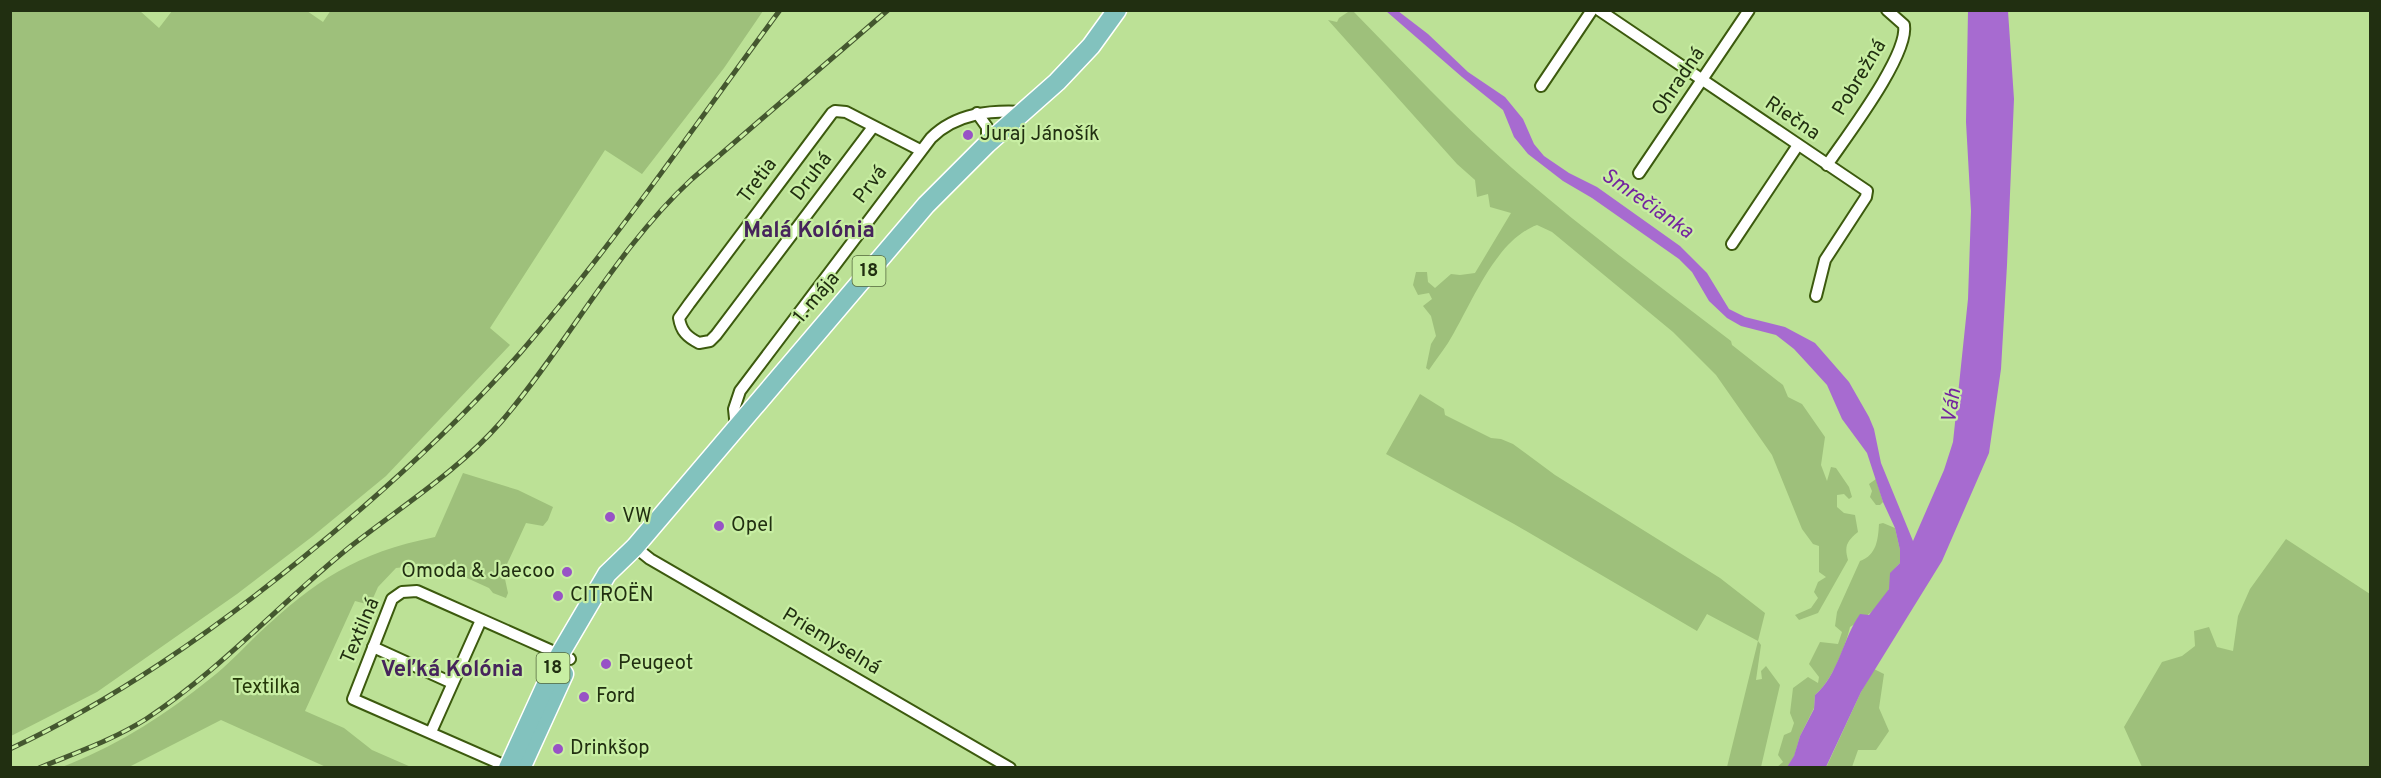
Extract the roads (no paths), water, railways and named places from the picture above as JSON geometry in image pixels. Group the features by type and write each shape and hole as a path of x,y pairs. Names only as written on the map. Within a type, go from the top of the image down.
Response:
{"main road":[{"name":"1. mája","path":"508,767 607,574 635,547 926,205 987,144 1075,64 1117,10"},
{"name":"1. mája","path":"522,768 565,657"}],"street":[{"path":"1541,86 1592,10"},
{"name":"Riečna","path":"1599,10 1867,191 1866,197 1825,260 1816,296"},
{"name":"Ohradná","path":"1639,173 1749,10"},
{"name":"Pobrežná","path":"1827,165 1888,72 1903,42 1904,25 1890,11"},
{"name":"Tretia","path":"716,335 710,341 699,343 685,334 679,318 689,303 835,111 846,112 873,127"},
{"name":"Prvá","path":"736,428 734,409 740,391 920,150 942,128 960,118 977,113 1024,112"},
{"path":"977,113 987,127 987,144"},
{"path":"873,127 920,150"},
{"name":"Druhá","path":"716,335 873,127"},
{"path":"1732,244 1798,145"},
{"name":"Priemyselná","path":"635,547 650,559 1010,768"},
{"name":"Textilná","path":"508,767 353,699 392,599 402,592 417,591 565,657"},
{"path":"431,732 481,620"},
{"path":"373,646 452,683"}],"railway":[{"path":"10,749 87,709 197,639 300,560 415,460 496,380 555,311 654,184 780,10"},
{"path":"39,768 120,733 146,719 173,700 351,546 467,456 501,422 525,392 616,266 665,206 692,179 888,10"}],"place":[{"name":"Juraj Jánošík","path":"968,135"},
{"name":"VW","path":"610,517"},
{"name":"Opel","path":"719,526"},
{"name":"Omoda & Jaecoo","path":"567,572"},
{"name":"CITROËN","path":"558,596"},
{"name":"Peugeot","path":"606,664"},
{"name":"Ford","path":"584,697"},
{"name":"Drinkšop","path":"558,749"}],"district":[{"name":"Malá Kolónia","path":"809,231"},
{"name":"Veľká Kolónia","path":"452,670"}],"water label":[{"name":"Smrečianka","path":"1647,204"},
{"name":"Váh","path":"1952,406"}],"park label":[{"name":"Textilka","path":"266,688"}]}
